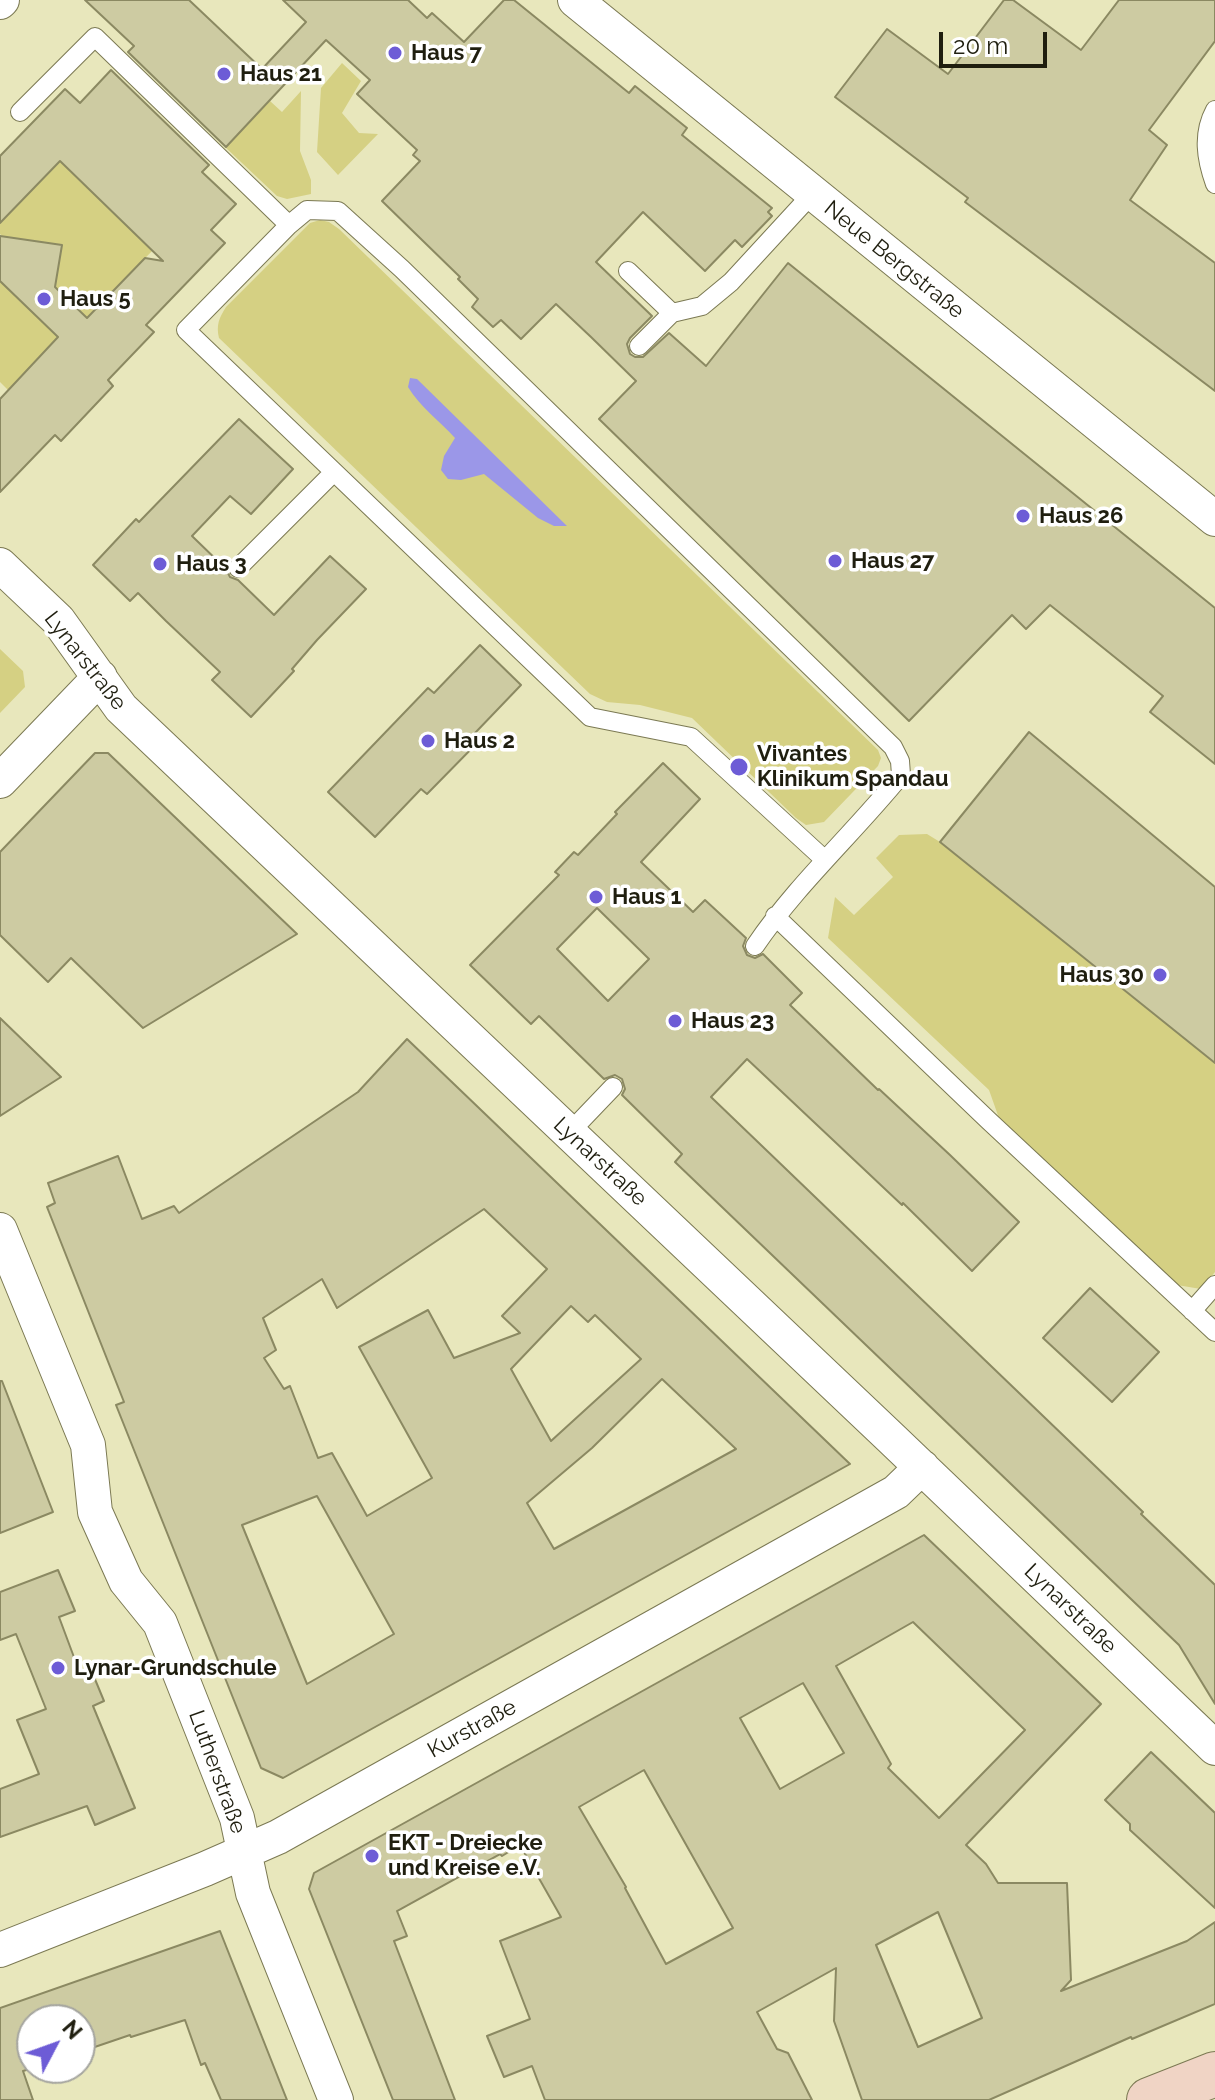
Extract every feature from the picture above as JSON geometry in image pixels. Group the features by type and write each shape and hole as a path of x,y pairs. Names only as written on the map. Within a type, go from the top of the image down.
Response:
{"main road":[{"path":"1149,2100 1215,2074"}],"street":[{"name":"Neue Bergstraße","path":"575,0 1215,519"},
{"name":"Lynarstraße","path":"0,565 58,620 121,708 1215,1748"},
{"path":"0,781 100,677"},
{"name":"Lutherstraße","path":"0,1230 88,1445 95,1512 126,1581 160,1623 237,1818 253,1893 336,2100"},
{"name":"Kurstraße","path":"0,1950 278,1837 896,1492 922,1467"}],"lane":[{"path":"20,112 95,37 289,225"},
{"path":"1215,110 1207,123 1207,162 1215,184"},
{"path":"639,346 672,313 702,306 731,282 812,194"},
{"path":"755,946 775,916 901,775 900,761 893,747 381,250 338,211 307,210 186,330 590,717 691,737 825,860"},
{"path":"628,271 672,313"},
{"path":"238,568 334,472"},
{"path":"775,916 1215,1332"},
{"path":"569,1133 613,1087"},
{"path":"1192,1311 1215,1285"}],"shaded area":[{"path":"342,63 361,81 342,113 359,133 378,134 338,175 317,152 321,88"},
{"path":"301,91 300,151 311,180 311,194 287,199 277,196 225,147 270,101 282,112"},
{"path":"60,161 153,250 87,318 0,234 0,223"},
{"path":"320,220 339,229 878,750 881,758 878,766 824,822 806,825 796,818 692,718 640,705 607,702 590,694 219,338 219,322 226,307 310,223"},
{"path":"0,281 58,337 8,390 0,382"},
{"path":"410,378 417,379 567,526 554,526 538,518 484,474 461,480 448,479 441,470 444,456 455,438 413,394 408,387"},
{"path":"0,649 23,671 25,687 0,713"},
{"path":"927,834 1215,1063 1215,1272 1201,1289 1177,1285 1000,1121 989,1090 828,938 835,897 854,915 893,877 876,858 899,835"}],"building":[{"path":"85,0 189,0 262,69 306,22 283,0 408,0 427,18 432,13 464,42 504,0 514,0 629,93 635,86 687,128 682,135 772,208 768,212 772,216 742,247 735,240 705,271 643,212 596,262 652,316 630,338 627,344 630,354 643,357 669,333 706,366 788,263 1215,608 1215,764 1150,712 1163,696 1050,605 1026,629 1012,615 909,721 599,419 636,381 591,337 556,304 521,339 501,320 493,327 472,307 478,299 458,279 460,277 382,201 420,161 413,155 417,150 357,94 370,80 326,40 226,147 128,52 134,46"},
{"path":"1004,0 1013,0 1081,50 1119,0 1215,0 1215,41 1149,130 1167,145 1130,200 1215,263 1215,391 965,202 968,198 835,97 887,29 948,74"},
{"path":"111,70 209,165 202,172 236,204 211,230 225,243 146,325 154,332 108,380 113,386 61,441 55,435 0,492 0,399 58,337 0,281 0,236 62,245 55,287 87,318 145,258 163,261 60,161 0,223 0,156 65,89 80,103"},
{"name":"Haus 3","path":"239,419 293,469 251,514 230,496 192,536 226,569 230,577 238,580 274,615 330,556 366,589 251,717 212,680 220,672 138,593 130,601 93,565"},
{"name":"Haus 2","path":"480,645 521,685 475,733 481,739 427,794 421,789 375,837 328,792 428,688 434,693"},
{"name":"Haus 30","path":"1029,732 1215,887 1215,1063 940,842"},
{"path":"95,753 108,753 297,934 143,1028 71,958 48,982 0,935 0,852"},
{"path":"663,763 700,799 641,862 693,912 705,900 746,938 743,946 747,955 755,958 763,954 802,993 790,1005 1019,1222 972,1271 747,1059 711,1097 1215,1585 1215,1704 1179,1645 675,1162 682,1154 622,1095 625,1089 622,1079 615,1075 604,1079 539,1016 531,1024 470,965 559,875 555,872 574,852 578,855 617,814 615,812","holes":["597,908 649,959 608,1001 557,949"]},
{"path":"0,1018 61,1077 0,1116"},
{"path":"407,1039 850,1464 283,1778 261,1768 116,1405 124,1402 47,1207 55,1203 48,1183 118,1156 142,1219 174,1206 179,1213 358,1092","holes":["484,1209 547,1269 502,1316 520,1333 454,1358 428,1310 359,1347 432,1478 367,1516 332,1453 318,1458 290,1386 284,1389 264,1358 276,1350 263,1318 322,1279 337,1308","571,1306 588,1322 595,1315 641,1359 551,1441 511,1369","662,1379 736,1449 554,1549 527,1503 592,1448","317,1496 394,1634 307,1684 242,1525"]},
{"path":"1090,1288 1159,1352 1112,1402 1043,1338"},
{"path":"0,1381 53,1512 0,1533"},
{"path":"924,1535 1101,1704 966,1845 986,1864 998,1883 1067,1883 1071,1980 1061,1991 1187,1941 1215,1922 1215,2004 1131,2037 989,2100 862,2100 834,2021 836,1968 757,2012 777,2049 788,2053 812,2100 545,2100 532,2066 504,2077 487,2036 530,2019 500,1941 561,1917 520,1845 397,1911 407,1936 394,1941 455,2100 393,2100 309,1889 314,1873","holes":["913,1622 1025,1730 939,1818 888,1768 891,1764 836,1666","803,1683 844,1753 780,1789 740,1718","644,1770 733,1928 666,1964 579,1807","938,1912 982,2018 918,2047 876,1945"]},
{"path":"58,1570 75,1611 59,1617 81,1676 92,1672 104,1701 93,1706 135,1808 95,1825 87,1806 0,1837 0,1789 39,1774 17,1720 46,1709 16,1634 0,1640 0,1592"},
{"path":"1151,1752 1215,1813 1215,1908 1130,1830 1130,1824 1105,1800"},
{"path":"220,1931 287,2100 221,2100 205,2063 201,2065 185,2020 96,2047 96,2004 16,2004 16,2084 27,2084 33,2100 0,2100 0,2008"}],"place":[{"name":"Haus 7","path":"395,53"},
{"name":"Haus 21","path":"224,74"},
{"name":"Haus 5","path":"44,299"},
{"name":"Haus 26","path":"1023,516"},
{"name":"Haus 27","path":"835,561"},
{"name":"Haus 3","path":"160,564"},
{"name":"Haus 2","path":"428,741"},
{"name":"Vivantes Klinikum Spandau","path":"739,767"},
{"name":"Haus 1","path":"596,897"},
{"name":"Haus 30","path":"1160,975"},
{"name":"Haus 23","path":"675,1021"},
{"name":"Lynar-Grundschule","path":"58,1668"},
{"name":"EKT - Dreiecke und Kreise e.V.","path":"372,1856"}]}
